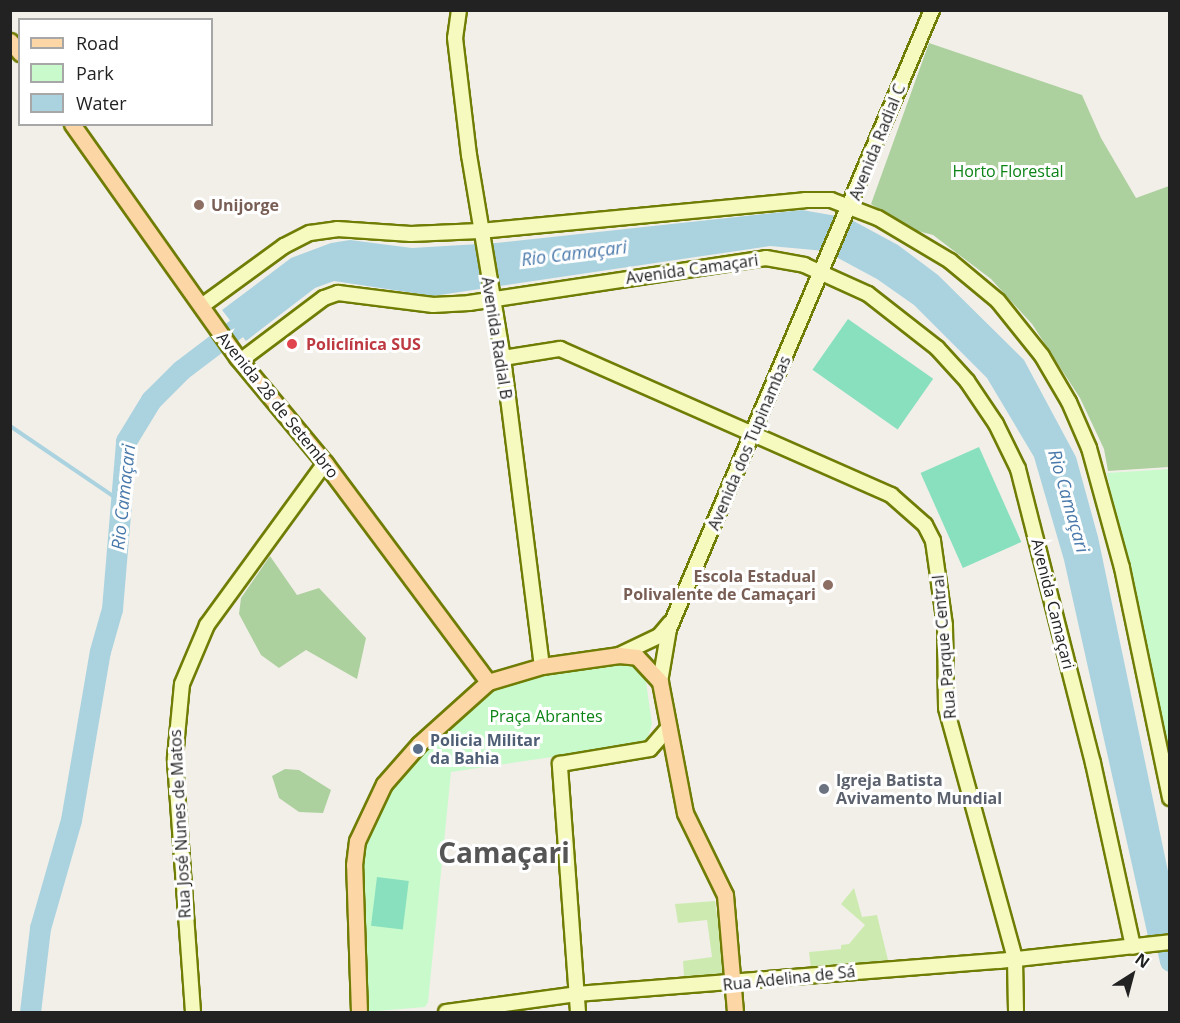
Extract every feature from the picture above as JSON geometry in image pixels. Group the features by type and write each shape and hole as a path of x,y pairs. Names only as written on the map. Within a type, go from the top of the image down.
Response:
{"main road":[{"name":"Avenida 28 de Setembro","path":"73,126 237,357 325,463 488,682"},
{"path":"359,1012 354,865 363,826 384,784 419,744 488,682 542,666 619,655 637,657 660,682 685,813 725,895 735,1012"}],"street":[{"name":"Avenida Radial B","path":"459,10 455,38 481,235 503,358 542,666"},
{"name":"Avenida Radial C","path":"825,266 931,13"},
{"path":"206,312 284,246 310,232 337,229 411,234 481,235 805,200 849,210 950,261 998,301 1042,356 1069,402 1089,448 1122,568 1170,798"},
{"name":"Avenida Camaçari","path":"237,357 324,298 338,293 433,305 490,295 766,258 825,266 868,294 937,348 967,381 990,415 1018,470 1140,946"},
{"name":"Avenida dos Tupinambas","path":"660,682 669,629 825,266"},
{"name":"Rua Parque Central","path":"503,358 560,349 754,432 891,495 926,525 933,541 945,625 946,708 1015,960 1016,1012"},
{"name":"Rua José Nunes de Matos","path":"193,1012 175,759 182,684 207,625 325,463"},
{"name":"Avenida dos Tupinambas","path":"619,655 659,636 675,617"},
{"path":"578,1012 560,764 650,749 669,727"},
{"name":"Rua Adelina de Sá","path":"446,1012 577,994 734,984 895,967 1015,960 1170,942"}],"green space":[{"name":"Horto Florestal","path":"929,43 1082,95 1101,138 1136,198 1169,186 1169,467 1108,471 1104,449 1080,398 1032,324 991,279 933,235 914,230 871,204"},
{"path":"848,319 933,379 898,429 812,370"},
{"path":"979,447 1021,542 963,568 921,473"},
{"path":"1169,469 1169,785 1107,473"},
{"path":"270,556 297,595 319,588 366,638 357,679 306,650 279,668 261,655 239,614 241,598"},
{"name":"Praça Abrantes","path":"627,663 645,675 652,724 646,743 451,772 428,1002 425,1007 364,1012 360,857 372,818 390,788 409,764 500,686 538,674"},
{"path":"285,769 299,770 331,790 323,813 299,812 279,798 272,776"},
{"path":"377,877 409,881 403,930 371,926"},
{"path":"854,888 862,917 877,915 888,960 811,968 809,952 841,949 841,945 849,944 865,925 841,904"},
{"path":"715,901 725,973 684,977 683,961 712,957 707,920 678,923 675,904"}],"water":[{"path":"802,210 848,218 898,245 938,275 1024,360 1076,457 1098,537 1169,876 1169,936 1149,941 1064,560 1034,457 987,378 914,305 877,279 825,251 770,246 433,296 334,281 315,288 246,341 222,310 291,258 331,243 350,240 412,248 496,243"}],"waterway":[{"name":"Rio Camaçari","path":"30,1012 40,928 71,820 100,651 112,609 126,441 151,400 181,370 259,311"},
{"path":"10,426 122,502"},
{"name":"Rio Camaçari","path":"1161,921 1170,961"}],"place":[{"name":"Unijorge","path":"199,205"},
{"name":"Policlínica SUS","path":"292,344"},
{"name":"Escola Estadual Polivalente de Camaçari","path":"828,585"},
{"name":"Policia Militar da Bahia","path":"418,749"},
{"name":"Igreja Batista Avivamento Mundial","path":"824,789"}],"district":[{"name":"Camaçari","path":"504,852"}]}
